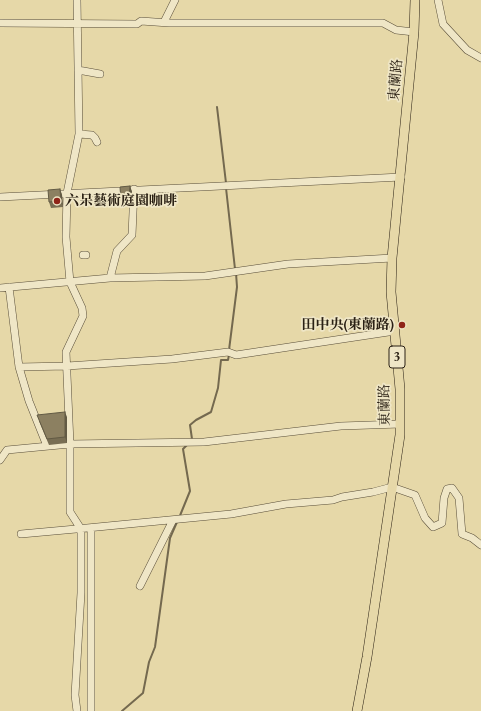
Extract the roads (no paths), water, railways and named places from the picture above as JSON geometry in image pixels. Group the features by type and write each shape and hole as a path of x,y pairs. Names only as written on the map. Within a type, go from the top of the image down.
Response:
{"main road":[{"name":"東蘭路","path":"357,711 367,657 400,435 400,389 391,292 392,258 414,32 415,0"}],"street":[{"path":"77,0 79,134 67,193 66,237 70,282 82,308 83,316 66,352 70,444 70,512 81,529 84,593 75,695 77,711"},
{"path":"164,22 174,0"},
{"path":"438,0 443,24 467,50 481,58"},
{"path":"0,23 137,24 141,21 164,22 169,24 383,23 396,30 414,32"},
{"path":"78,70 100,74"},
{"path":"79,134 92,135 97,142"},
{"path":"0,197 134,189 401,177"},
{"path":"110,278 117,251 132,235 134,189"},
{"path":"0,288 110,278 204,276 288,264 392,258"},
{"path":"9,287 19,367 29,401 47,446"},
{"path":"19,367 67,366 172,359 228,352 236,355 395,331"},
{"path":"0,460 7,450 47,446 70,444 204,442 341,426 400,424"},
{"path":"21,534 231,514 286,504 333,500 373,492 392,486 415,495 425,518 433,527 442,523 444,498 447,489 452,488 459,498 462,534 472,538 481,545"},
{"path":"140,586 173,520"},
{"path":"91,528 91,711"}],"waterway":[{"path":"217,107 226,183"},
{"path":"226,188 235,269"},
{"path":"229,350 237,287 236,273"},
{"path":"191,440 190,425 211,412 218,388 221,360 228,360 229,355"},
{"path":"179,518 190,491 183,449 187,445"},
{"path":"122,711 143,693 149,662 155,647 170,538 177,522"}],"place":[{"name":"六呆藝術庭園咖啡","path":"57,201"},
{"name":"田中央(東蘭路)","path":"402,325"}]}
